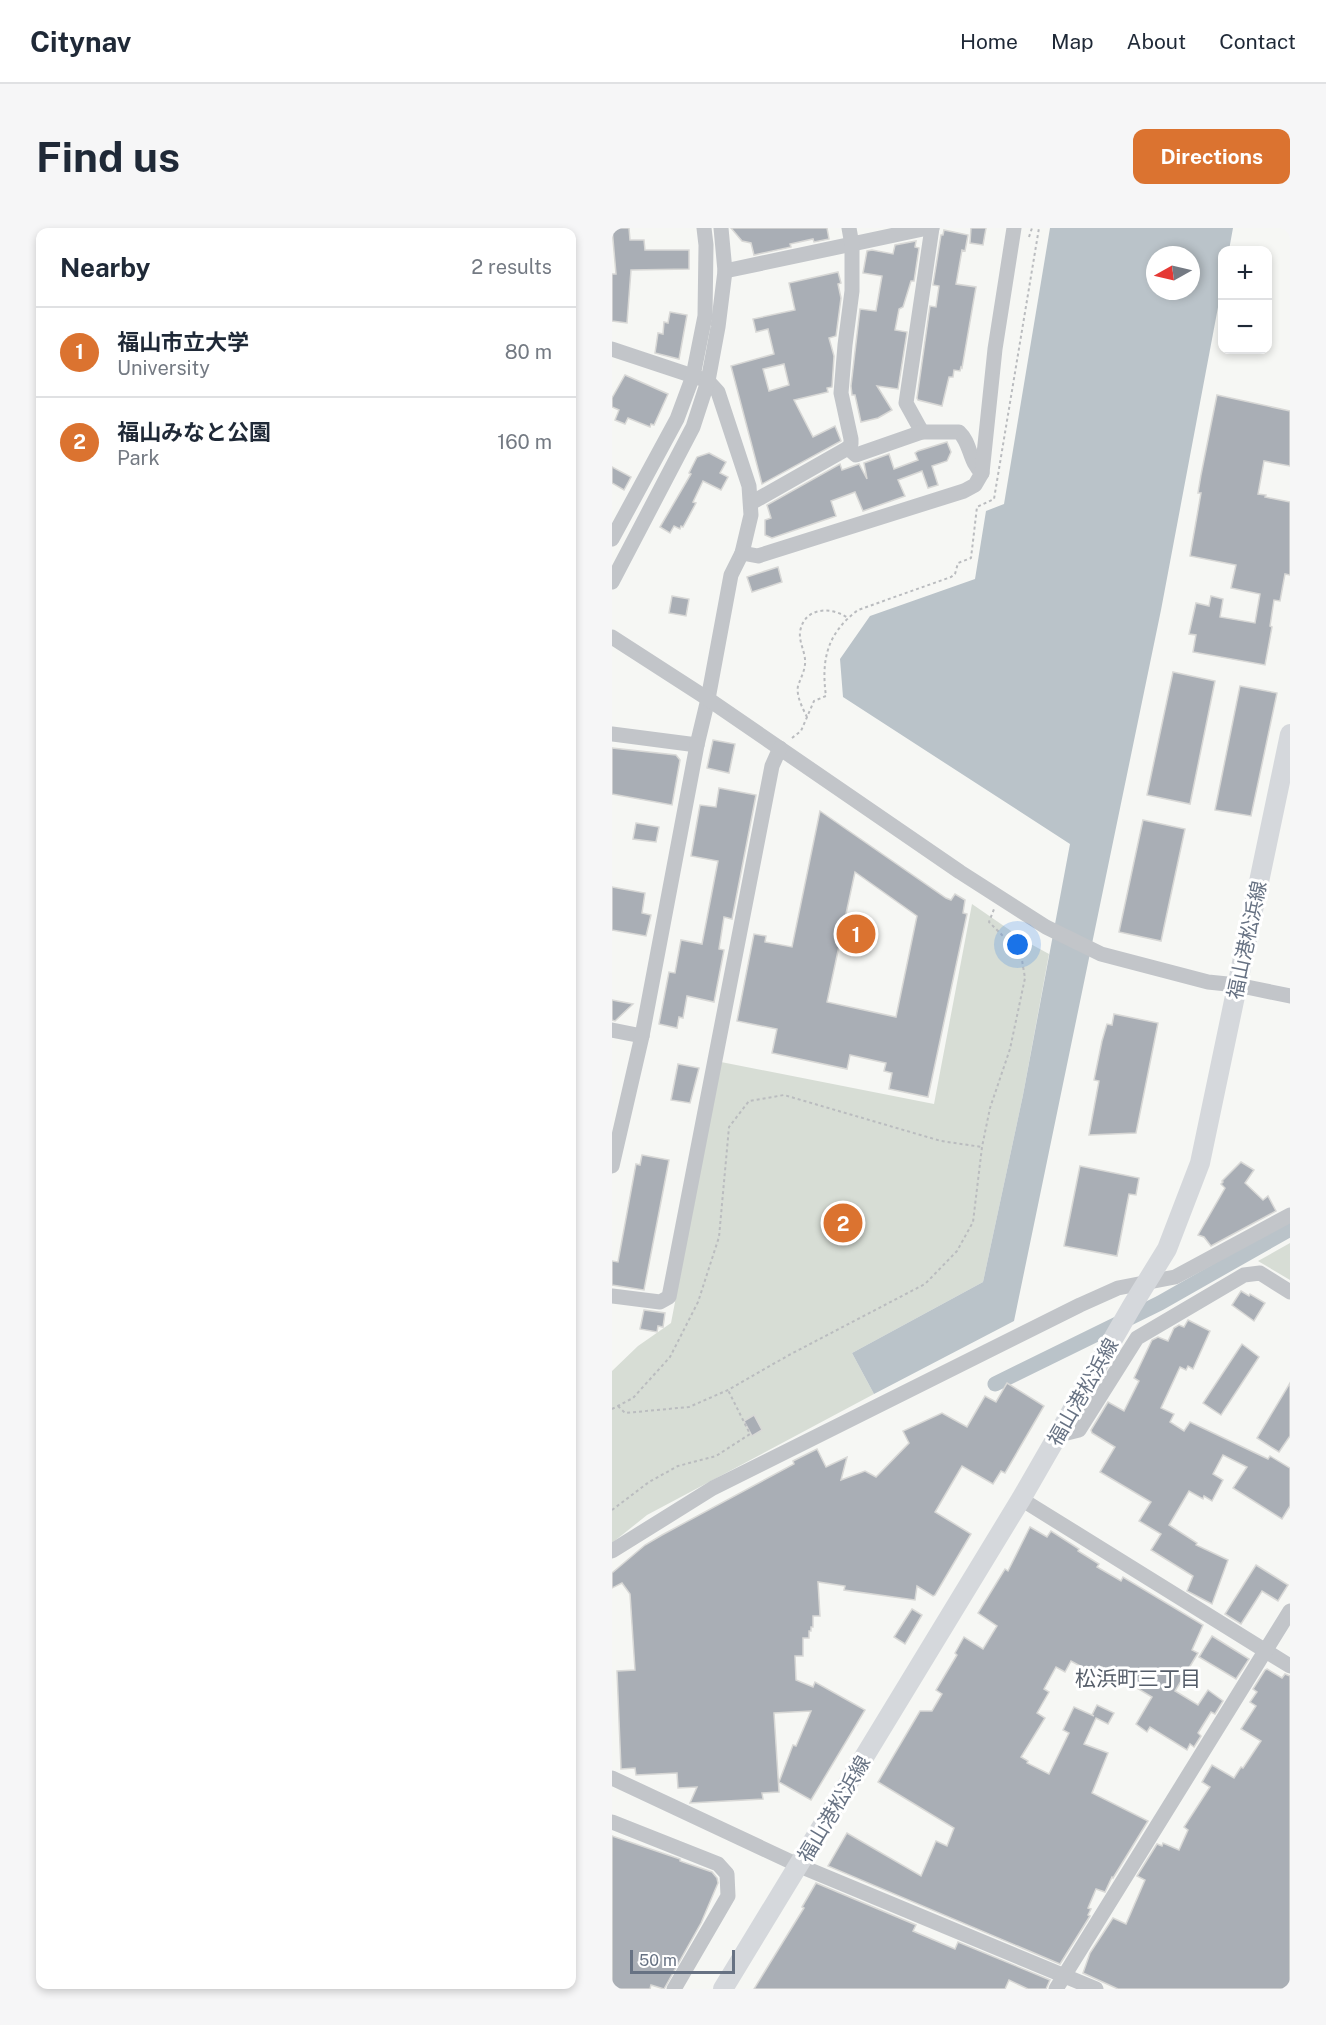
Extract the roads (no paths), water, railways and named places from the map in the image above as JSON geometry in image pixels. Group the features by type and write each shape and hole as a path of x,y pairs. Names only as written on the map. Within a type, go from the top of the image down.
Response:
{"main road":[{"name":"福山港松浜線","path":"723,1989 800,1866 1021,1499 1167,1249 1200,1163 1290,734"}],"street":[{"path":"612,539 677,419 693,376 705,315 706,244 704,228"},
{"path":"612,582 693,427 708,381 725,271 721,228"},
{"path":"751,503 848,448 851,444 841,393 844,345 852,291 852,245 849,228"},
{"path":"725,271 932,228 906,403 922,432"},
{"path":"742,553 758,556 964,491 975,484 982,473 986,449 994,349 1014,228"},
{"path":"612,349 708,381 718,392 748,486 751,503 751,515 742,553 731,574 642,1036 612,1166"},
{"path":"848,448 856,456 922,432 959,432 965,438 975,467 982,473"},
{"path":"612,637 1046,927 1101,954 1208,982 1237,985 1290,996"},
{"path":"612,734 697,745"},
{"path":"612,1296 660,1302 669,1297 772,766 780,748"},
{"path":"612,1030 642,1036"},
{"path":"612,1551 713,1488 1080,1305 1118,1288 1175,1277 1290,1215"},
{"path":"1059,1435 1079,1431 1137,1338 1244,1275 1260,1273 1290,1292"},
{"path":"1021,1499 1290,1666"},
{"path":"1060,1982 1290,1611"},
{"path":"612,1778 800,1866 1060,1982 1096,1989"},
{"path":"612,1822 718,1864 728,1874 728,1896 674,1989"}],"waterway":[{"path":"995,1384 1160,1303 1290,1229"}],"place":[{"name":"福山市立大学","path":"856,934"},
{"name":"福山みなと公園","path":"843,1223"}],"district":[{"name":"松浜町三丁目","path":"1138,1679"}]}
